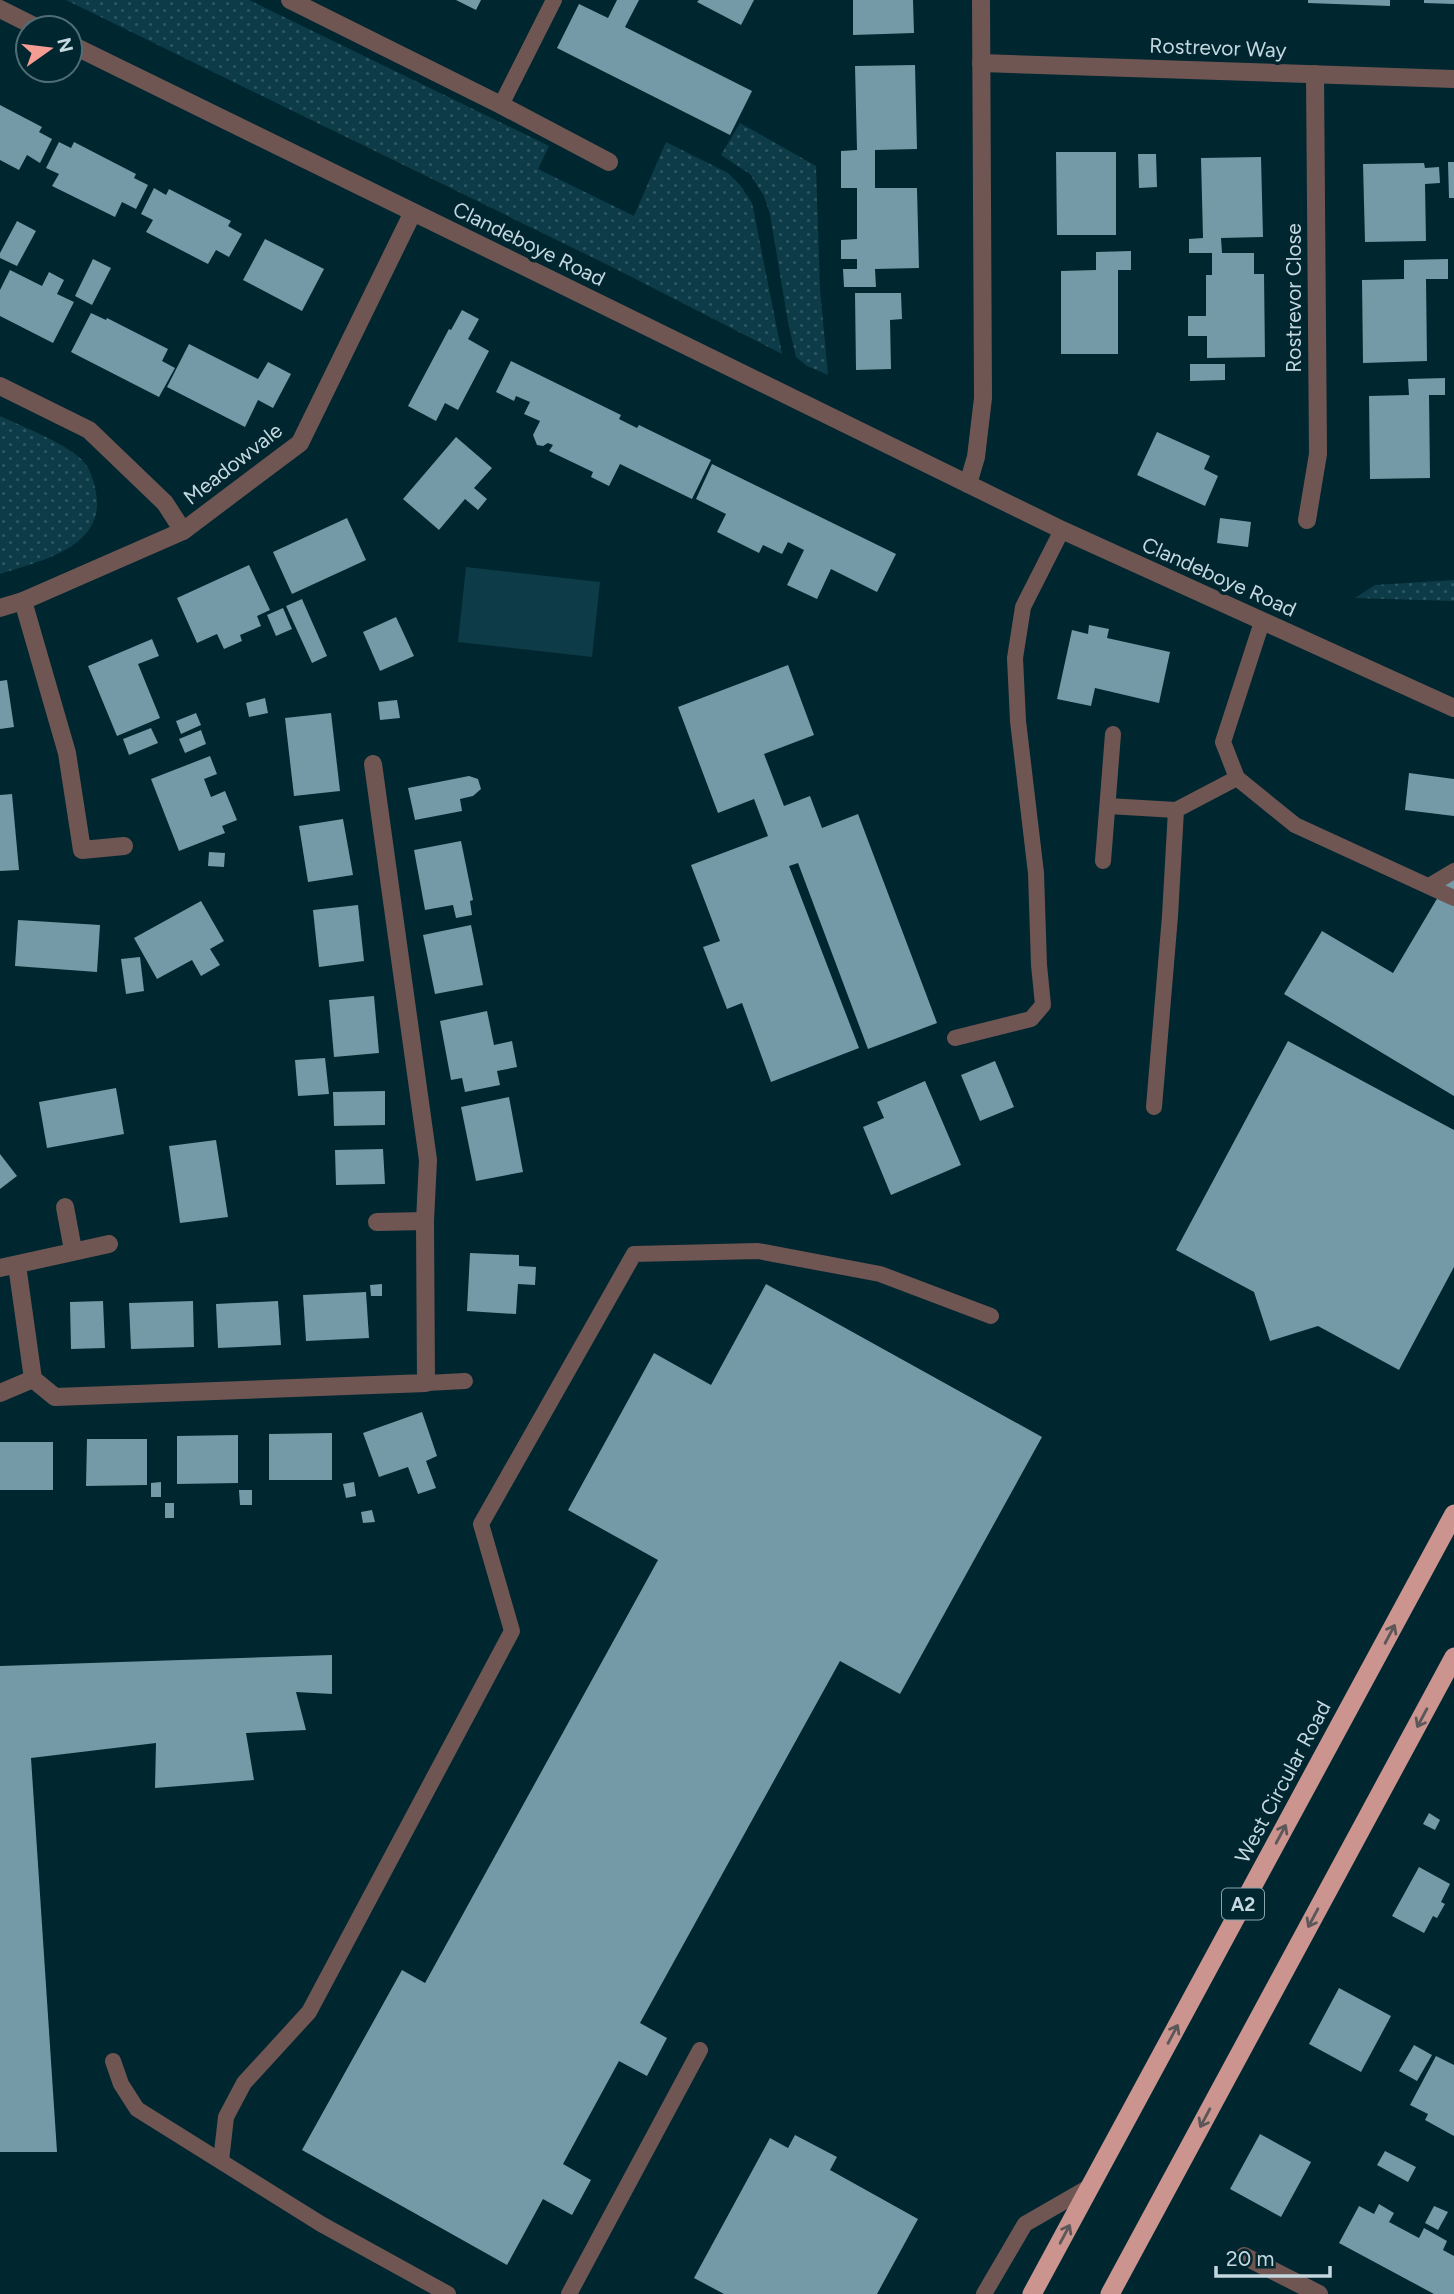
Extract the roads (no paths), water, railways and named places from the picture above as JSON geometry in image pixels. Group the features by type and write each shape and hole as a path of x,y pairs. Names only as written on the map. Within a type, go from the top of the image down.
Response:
{"highway":[{"name":"West Circular Road","path":"1032,2294 1454,1514"},
{"path":"1110,2294 1454,1657"}],"street":[{"path":"290,0 609,162"},
{"path":"968,484 976,457 984,398 981,0"},
{"name":"Clandeboye Road","path":"84,51 1062,530 1454,708"},
{"name":"Rostrevor Way","path":"981,63 1454,79"},
{"name":"Rostrevor Close","path":"1307,520 1318,454 1315,74"},
{"name":"Meadowvale","path":"0,608 23,601 183,531 300,443 413,212"},
{"path":"0,386 89,430 165,503 183,531"},
{"path":"23,601 67,753 82,850 124,846"},
{"path":"109,1244 9,1266 33,1379 55,1397 426,1383 425,1221 428,1160 373,764"},
{"path":"65,1207 72,1250"},
{"path":"377,1222 425,1221"},
{"path":"0,1393 33,1379"},
{"path":"1244,2256 1319,2294"}],"lane":[{"path":"501,105 554,0"},
{"path":"955,1038 1031,1019 1043,1005 1036,873 1018,721 1015,658 1023,607 1062,530"},
{"path":"1262,622 1223,742 1237,778 1295,824 1454,898"},
{"path":"1103,861 1113,734"},
{"path":"1108,806 1176,810 1237,778"},
{"path":"1154,1107 1176,810"},
{"path":"1429,886 1454,871"},
{"path":"220,2161 226,2117 244,2083 309,2012 512,1631 481,1524 634,1254 758,1251 880,1274 991,1316"},
{"path":"426,1383 465,1381"},
{"path":"569,2294 700,2050"},
{"path":"113,2061 121,2084 137,2109 321,2224 448,2294"},
{"path":"984,2294 1025,2224 1091,2186"}]}
